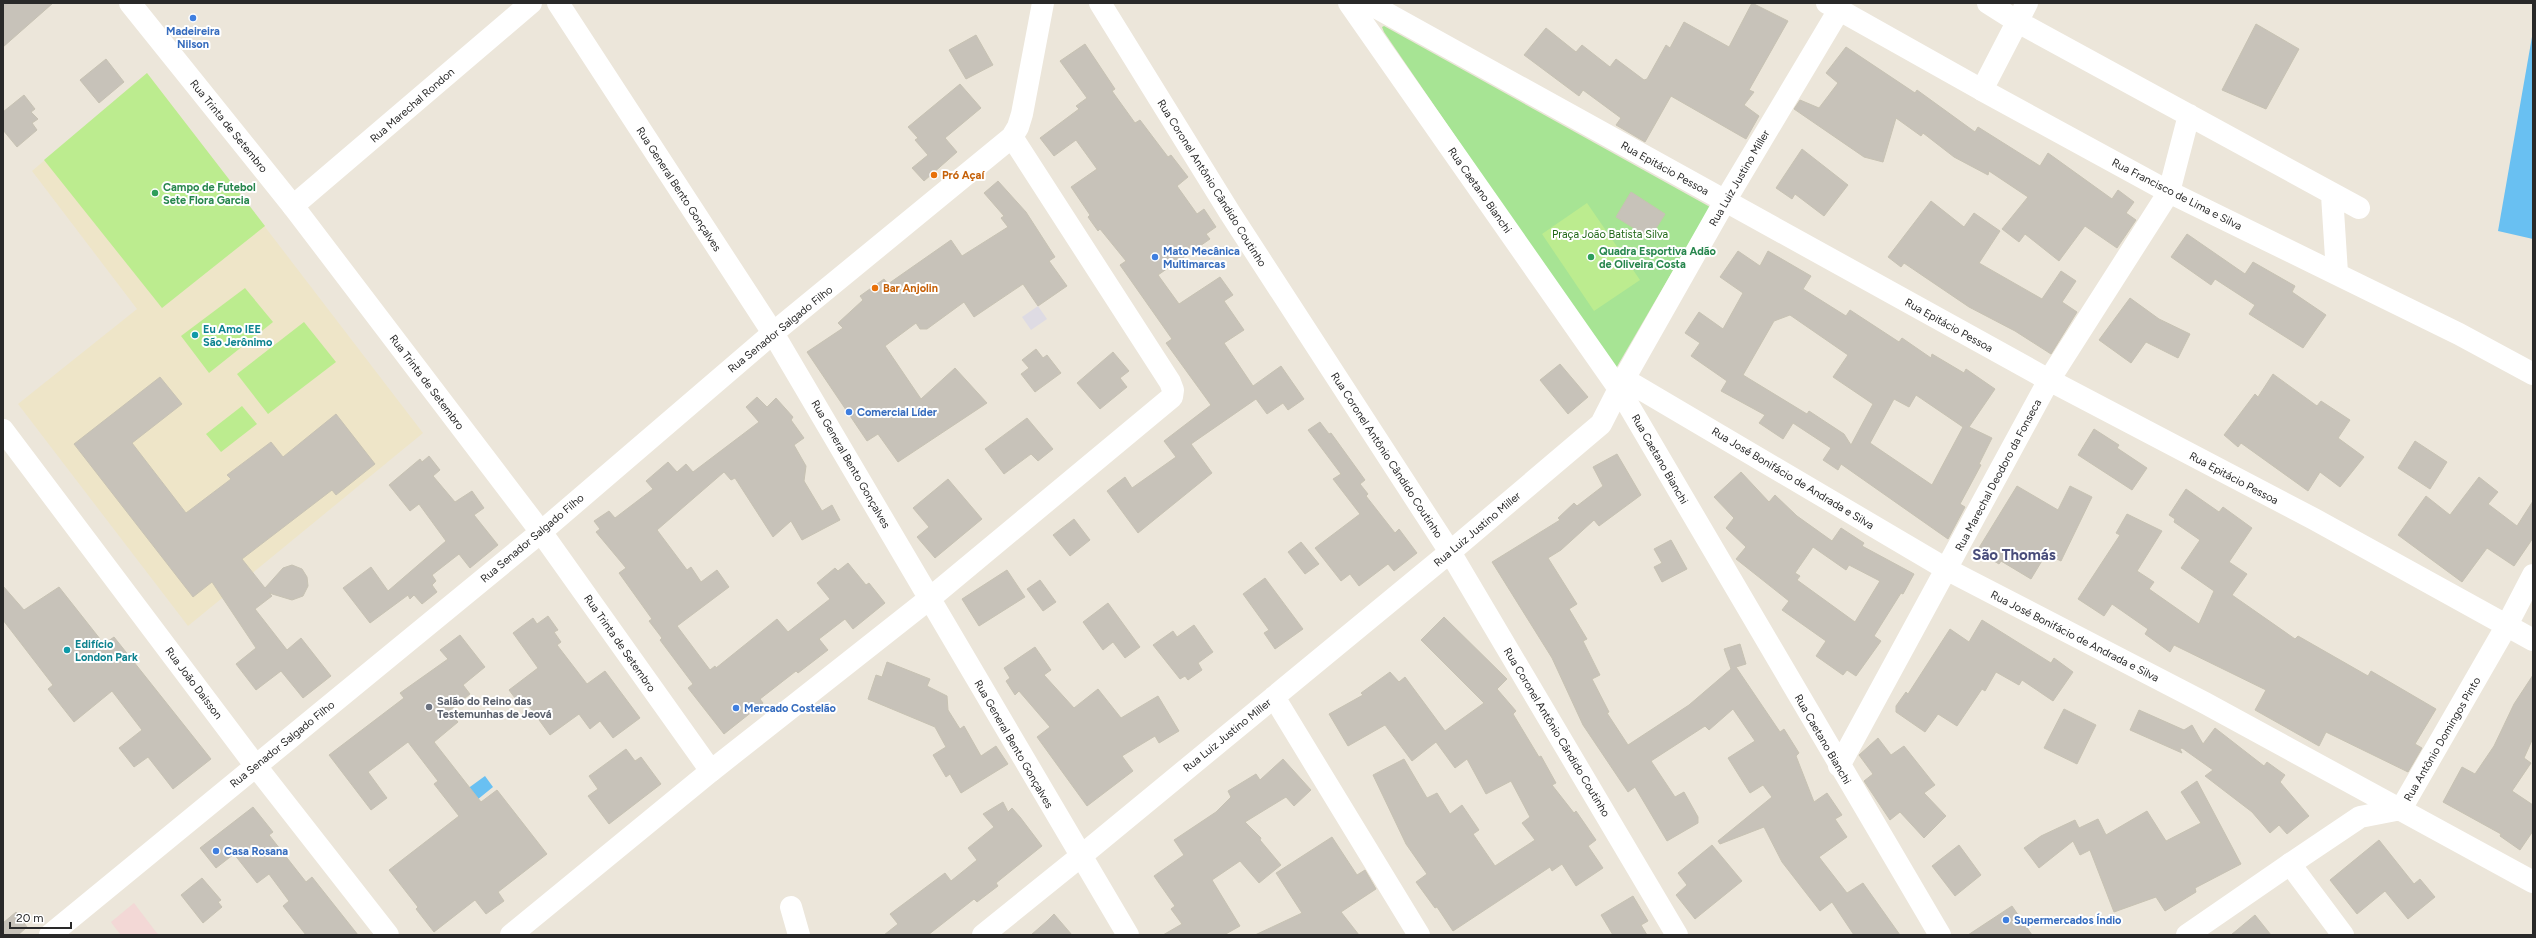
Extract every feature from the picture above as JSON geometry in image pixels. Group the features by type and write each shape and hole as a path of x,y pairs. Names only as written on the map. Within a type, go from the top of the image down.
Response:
{"street":[{"name":"Rua Trinta de Setembro","path":"130,3 293,206 541,532 711,771"},
{"name":"Rua Marechal Rondon","path":"293,206 530,3"},
{"name":"Rua General Bento Gonçalves","path":"558,3 773,333 1080,856 1128,935"},
{"path":"511,935 711,771 929,599 1139,426 1166,403 1173,393 1170,382 1012,137 1018,127 1022,114 1043,3"},
{"name":"Rua Coronel Antônio Cândido Coutinho","path":"1100,3 1230,213 1450,552 1677,935"},
{"name":"Rua Caetano Bianchi","path":"1349,3 1621,384 1839,766 1940,935"},
{"name":"Rua Epitácio Pessoa","path":"1368,3 2048,380 2314,519 2533,640"},
{"path":"1988,3 2023,13 2189,115 2332,195 2359,208"},
{"name":"Rua Luiz Justino Miller","path":"983,935 1450,552 1601,424 1621,384 1833,6"},
{"name":"Rua Francisco de Lima e Silva","path":"1833,6 1982,90 2169,192 2337,273 2459,334 2533,374"},
{"path":"1982,90 2023,13"},
{"name":"Rua Marechal Deodoro da Fonseca","path":"1839,766 1948,570 2048,380 2169,192 2189,115"},
{"name":"Rua Senador Salgado Filho","path":"50,935 255,765 541,532 773,333 1012,137"},
{"path":"2332,195 2337,273"},
{"name":"Rua José Bonifácio de Andrada e Silva","path":"1621,384 1948,570 2401,809 2533,882"},
{"name":"Rua João Daisson","path":"3,430 255,765 388,935"},
{"name":"Rua Antônio Domingos Pinto","path":"2187,935 2360,817 2401,809 2507,626 2533,575"},
{"path":"1274,697 1419,935"},
{"path":"2290,864 2343,935"},
{"path":"791,908 798,935"}],"shaded area":[{"path":"147,73 423,433 188,626 18,404 137,309 32,171"},
{"path":"1038,306 1047,319 1031,330 1022,317"},
{"path":"134,903 159,935 121,935 116,929 111,922"}],"green space":[{"name":"Praça João Batista Silva","path":"1384,26 1710,207 1615,370 1384,32 1382,27"},
{"name":"Campo de Futebol Sete Flora Garcia","path":"147,73 265,226 162,308 44,160"},
{"name":"Quadra Esportiva Adão de Oliveira Costa","path":"1587,203 1640,280 1594,311 1542,234"},
{"path":"245,288 273,322 209,373 181,336"},
{"path":"304,322 336,362 268,414 237,374"},
{"path":"242,406 257,424 221,452 206,434"}],"water":[{"path":"2533,31 2533,239 2498,231"},
{"path":"485,776 493,787 472,804 463,792"}],"building":[{"path":"3,3 53,3 3,47"},
{"path":"1752,3 1788,21 1749,90 1754,92 1744,105 1759,116 1746,139 1671,96 1645,142 1616,125 1621,118 1583,90 1579,96 1524,55 1546,28 1576,52 1582,45 1610,67 1616,59 1644,80 1647,79 1666,45 1670,48 1684,22 1729,47"},
{"path":"2256,24 2299,49 2266,109 2222,90"},
{"path":"976,35 993,65 966,79 949,50"},
{"path":"1085,44 1115,89 1112,91 1135,123 1140,120 1168,157 1171,155 1188,177 1177,186 1197,214 1204,209 1216,227 1206,234 1210,239 1158,275 1179,304 1220,277 1233,295 1224,301 1244,330 1224,343 1253,386 1281,366 1304,399 1288,410 1283,403 1267,414 1256,399 1191,444 1212,473 1138,533 1107,491 1125,477 1132,488 1176,457 1164,441 1211,405 1166,343 1172,339 1120,265 1126,261 1100,229 1098,231 1088,217 1090,215 1071,187 1097,169 1076,140 1054,156 1040,138 1079,109 1076,106 1087,98 1060,61"},
{"path":"1846,47 1915,93 1917,90 1975,132 1978,127 2040,166 2048,153 2112,199 2118,190 2134,202 2126,213 2136,220 2117,248 2085,226 2059,261 2025,234 2019,242 2002,229 2028,197 1989,171 1988,175 1954,157 1923,133 1921,136 1896,118 1883,162 1864,157 1794,109 1800,100 1819,108 1838,83 1826,73"},
{"path":"106,59 124,82 99,103 80,80"},
{"path":"960,84 981,108 945,138 957,152 924,181 912,168 928,155 915,140 918,138 908,127"},
{"path":"24,95 35,109 31,112 38,119 32,123 37,130 17,147 3,130 3,112"},
{"path":"1802,149 1848,185 1824,216 1795,194 1792,199 1776,188"},
{"path":"998,181 1026,212 1055,257 1049,261 1067,286 1038,306 1023,284 974,317 964,302 927,329 920,329 916,323 885,346 921,399 955,368 987,403 898,462 878,434 867,441 807,352 843,328 838,323 863,300 860,296 884,279 888,284 951,240 962,256 1008,227 1001,218 1004,216 984,193"},
{"path":"1631,192 1665,214 1650,238 1616,217"},
{"path":"1931,201 1964,227 1974,213 2000,231 1979,263 2042,299 2061,271 2076,281 2062,302 2077,312 2051,354 2015,331 1969,307 1904,263 1901,267 1888,257"},
{"path":"2187,234 2245,274 2253,262 2295,286 2292,292 2326,315 2303,348 2249,314 2255,305 2215,279 2211,285 2171,257"},
{"path":"1738,251 1760,266 1768,251 1811,276 1803,289 1846,316 1850,310 1899,342 1902,338 1931,358 1932,354 1964,373 1966,369 1995,389 1969,427 1992,438 1979,464 1981,465 1960,504 1965,507 1948,539 1841,464 1838,470 1823,460 1831,448 1793,423 1783,439 1759,423 1765,415 1721,391 1727,381 1691,356 1700,343 1685,333 1699,312 1723,329 1743,293 1720,277","holes":["1790,315 1848,355 1833,377 1873,404 1851,445 1844,434 1809,411 1807,414 1743,375 1774,321","1916,395 1963,427 1932,485 1870,443 1894,399 1909,407"]},
{"path":"2130,298 2159,319 2190,334 2178,358 2146,342 2131,363 2099,340"},
{"path":"1036,349 1043,358 1047,355 1061,373 1035,392 1021,374 1029,368 1022,360"},
{"path":"1113,352 1129,371 1120,378 1127,387 1100,409 1077,383"},
{"path":"1560,364 1588,397 1568,414 1540,380"},
{"path":"2273,374 2317,406 2321,401 2350,420 2338,438 2364,457 2340,487 2320,472 2308,491 2241,443 2238,447 2224,435 2255,394 2258,397"},
{"path":"160,377 182,404 132,443 186,513 231,479 227,475 271,442 283,457 336,414 375,464 336,495 332,490 242,559 265,588 283,568 292,565 302,569 307,577 308,586 303,596 292,600 269,593 272,596 255,609 287,650 301,638 331,676 303,698 281,671 256,690 236,664 256,648 212,582 193,597 74,444"},
{"path":"757,397 767,407 776,398 793,417 791,420 804,438 794,445 806,466 804,481 822,511 832,505 840,520 802,540 791,521 773,537 735,478 731,480 724,472 657,530 687,570 691,567 701,582 717,570 729,587 677,626 710,670 715,666 716,668 777,619 788,632 830,599 817,583 835,568 838,571 848,563 866,585 869,583 885,603 853,629 845,619 819,639 828,650 798,673 796,671 760,699 763,703 724,734 688,688 693,684 660,640 662,638 649,621 652,619 619,573 626,568 596,532 600,529 594,521 609,511 615,518 653,489 646,481 668,462 677,472 686,464 693,472 759,422 746,407"},
{"path":"1027,418 1053,449 1038,461 1031,454 1004,474 985,449"},
{"path":"1320,422 1329,434 1331,433 1365,480 1360,484 1368,494 1366,496 1395,533 1399,529 1417,553 1394,571 1388,564 1359,586 1350,574 1341,581 1315,548 1360,514 1333,479 1341,474 1308,430"},
{"path":"2094,429 2119,445 2117,448 2147,468 2132,490 2078,455"},
{"path":"2415,441 2447,462 2430,489 2398,468"},
{"path":"1617,454 1641,495 1599,526 1594,520 1561,550 1548,558 1577,604 1569,609 1587,639 1583,641 1600,675 1592,679 1609,712 1607,713 1628,745 1689,705 1731,669 1724,649 1740,644 1746,664 1736,667 1780,732 1784,729 1799,753 1796,756 1814,802 1827,793 1842,815 1835,819 1847,837 1819,857 1847,893 1863,883 1900,935 1854,935 1832,902 1820,911 1782,862 1764,827 1720,844 1718,841 1772,797 1763,785 1750,793 1728,758 1755,741 1733,709 1709,730 1705,726 1651,761 1675,797 1684,792 1698,817 1698,823 1667,841 1635,787 1628,792 1583,725 1552,658 1492,562 1560,520 1558,518 1574,503 1577,506 1603,486 1593,467"},
{"path":"429,456 440,470 433,476 455,502 472,491 484,508 474,515 498,545 470,568 459,554 432,575 436,581 432,585 437,592 422,604 414,595 410,599 408,595 370,623 343,588 371,567 388,591 446,541 419,504 410,511 389,485 420,459 422,462"},
{"path":"1741,472 1769,502 1775,495 1797,516 1832,541 1841,528 1864,543 1862,546 1914,574 1903,594 1901,593 1874,636 1881,641 1856,676 1847,670 1843,675 1816,656 1826,641 1782,610 1789,601 1736,559 1746,547 1726,528 1734,518 1714,497","holes":["1813,547 1846,570 1849,565 1880,581 1855,622 1797,580 1800,576 1795,573"]},
{"path":"2479,477 2498,492 2488,504 2517,526 2533,501 2533,538 2514,566 2487,548 2462,582 2398,535 2426,496 2450,515"},
{"path":"948,479 982,519 935,558 917,537 929,527 913,508"},
{"path":"2017,486 2058,510 2070,486 2092,497 2061,561 2046,554 2031,579 2001,561 1999,564 1977,551"},
{"path":"2186,489 2219,512 2223,507 2252,528 2229,562 2247,574 2232,595 2295,639 2298,636 2368,676 2371,671 2436,709 2415,744 2422,748 2408,772 2326,732 2319,746 2255,710 2266,690 2174,645 2170,652 2145,634 2148,629 2112,604 2104,616 2078,599 2120,535 2116,533 2127,514 2162,531 2137,571 2154,582 2149,589 2199,624 2214,591 2181,568 2200,540 2174,522 2175,519 2169,515"},
{"path":"1074,519 1090,540 1070,556 1053,535"},
{"path":"1671,540 1687,569 1662,582 1654,567 1662,563 1654,549"},
{"path":"1301,542 1319,564 1305,574 1288,552"},
{"path":"1007,570 1025,597 979,626 962,599"},
{"path":"1265,578 1303,629 1275,649 1264,633 1269,630 1243,594"},
{"path":"1040,580 1056,602 1043,611 1027,589"},
{"path":"3,586 24,610 59,587 104,644 114,637 211,759 173,789 148,757 134,767 119,748 142,730 112,691 74,722 48,689 53,685 3,620"},
{"path":"1108,603 1140,647 1125,658 1113,642 1103,650 1083,622"},
{"path":"548,616 558,630 554,632 561,642 557,645 587,684 605,671 640,718 613,738 600,721 590,729 579,714 550,735 526,702 521,706 509,690 538,668 513,633 533,618 537,624"},
{"path":"1444,617 1507,679 1497,689 1516,711 1513,714 1539,757 1541,756 1556,783 1552,785 1574,813 1576,811 1596,840 1588,846 1603,868 1576,886 1562,864 1552,871 1550,867 1453,931 1437,907 1435,908 1416,882 1427,874 1406,844 1373,775 1404,759 1427,798 1437,793 1450,814 1462,805 1479,830 1473,834 1495,866 1535,840 1522,823 1530,817 1511,781 1486,794 1467,759 1455,768 1436,742 1412,761 1385,725 1348,746 1329,714 1363,695 1361,693 1390,672 1399,682 1405,677 1445,731 1484,703 1421,640"},
{"path":"1982,620 2051,663 2054,658 2073,672 2053,701 2022,680 2019,685 1996,672 1985,691 1982,689 1957,726 1938,714 1925,732 1896,712 1896,706 1906,692 1908,694 1950,629 1969,642"},
{"path":"1194,625 1213,652 1198,663 1202,670 1188,680 1185,676 1180,679 1153,645 1173,631 1177,637"},
{"path":"460,635 485,667 463,685 470,694 449,711 458,722 434,742 481,802 497,790 547,854 498,892 504,901 486,914 475,900 434,932 416,909 418,907 389,870 459,816 434,784 438,781 408,742 368,772 387,798 371,810 329,755 404,698 400,693 448,659 440,650"},
{"path":"1035,647 1051,670 1044,675 1074,708 1098,689 1121,718 1158,696 1179,731 1159,743 1155,736 1122,756 1133,771 1087,806 1037,737 1050,727 1019,691 1015,695 1006,681 1010,678 1004,668"},
{"path":"887,662 930,679 927,686 947,696 948,710 960,729 964,726 981,756 996,746 1008,764 961,793 950,774 946,777 933,755 946,747 935,727 868,699 876,675 882,677"},
{"path":"2533,675 2533,738 2524,758 2531,763 2512,791 2533,805 2533,831 2520,850 2500,836 2501,834 2443,802 2462,767 2475,774 2494,746 2514,704"},
{"path":"2064,709 2096,725 2077,764 2044,748"},
{"path":"2139,710 2184,730 2192,725 2203,744 2215,728 2264,766 2267,762 2285,775 2280,782 2309,816 2287,834 2279,825 2270,833 2252,812 2205,776 2213,770 2182,748 2180,749 2182,753 2130,730"},
{"path":"1878,738 1891,755 1904,746 1935,785 1924,793 1946,816 1924,838 1900,812 1890,820 1864,781 1873,774 1859,755"},
{"path":"626,749 635,761 641,757 661,784 609,824 588,796 598,789 589,776"},
{"path":"1283,759 1311,790 1294,806 1286,797 1245,822 1261,838 1260,840 1281,865 1259,883 1240,861 1212,880 1240,926 1224,935 1163,935 1182,924 1171,909 1175,906 1154,876 1184,855 1174,840 1216,812 1231,797 1228,791 1256,774 1260,780"},
{"path":"2197,781 2241,864 2195,888 2196,892 2165,911 2156,897 2114,912 2090,850 2080,855 2073,841 2039,868 2024,848 2041,836 2075,820 2079,828 2098,819 2106,835 2147,811 2166,841 2201,823 2181,792"},
{"path":"1003,802 1008,812 1012,808 1042,846 996,883 998,886 977,902 974,899 928,935 884,935 898,924 890,914 945,873 951,881 977,860 968,848 994,827 983,814"},
{"path":"253,807 273,832 269,835 306,882 312,877 358,935 306,935 283,906 289,901 269,874 257,883 234,854 216,868 200,848"},
{"path":"1332,837 1357,875 1365,870 1376,889 1341,912 1359,935 1255,935 1302,913 1276,873"},
{"path":"2379,840 2414,884 2420,879 2435,897 2408,919 2385,891 2357,914 2330,880"},
{"path":"1712,845 1742,881 1695,919 1676,895 1687,885 1678,873"},
{"path":"1959,845 1981,875 1955,896 1932,866"},
{"path":"202,878 221,900 218,902 222,907 203,923 181,895"},
{"path":"1633,896 1648,921 1641,925 1647,935 1613,935 1601,915"},
{"name":"Supermercados Índio","path":"2012,906 2032,935 1968,935"},
{"path":"16,912 27,927 18,935 3,935 3,923"},
{"path":"1054,914 1072,935 1031,935 1047,921"},
{"path":"2255,915 2271,935 2231,935"}],"place":[{"name":"Madeireira Nilson","path":"193,18"},
{"name":"Pró Açaí","path":"934,175"},
{"name":"Campo de Futebol Sete Flora Garcia","path":"155,193"},
{"name":"Mato Mecânica Multimarcas","path":"1155,257"},
{"name":"Quadra Esportiva Adão de Oliveira Costa","path":"1591,257"},
{"name":"Bar Anjolin","path":"875,288"},
{"name":"Eu Amo IEE São Jerônimo","path":"195,335"},
{"name":"Comercial Líder","path":"849,412"},
{"name":"Edifício London Park","path":"67,650"},
{"name":"Salão do Reino das Testemunhas de Jeová","path":"429,707"},
{"name":"Mercado Costelão","path":"736,708"},
{"name":"Casa Rosana","path":"216,851"},
{"name":"Supermercados Índio","path":"2006,920"}],"district":[{"name":"São Thomás","path":"2014,555"}]}
